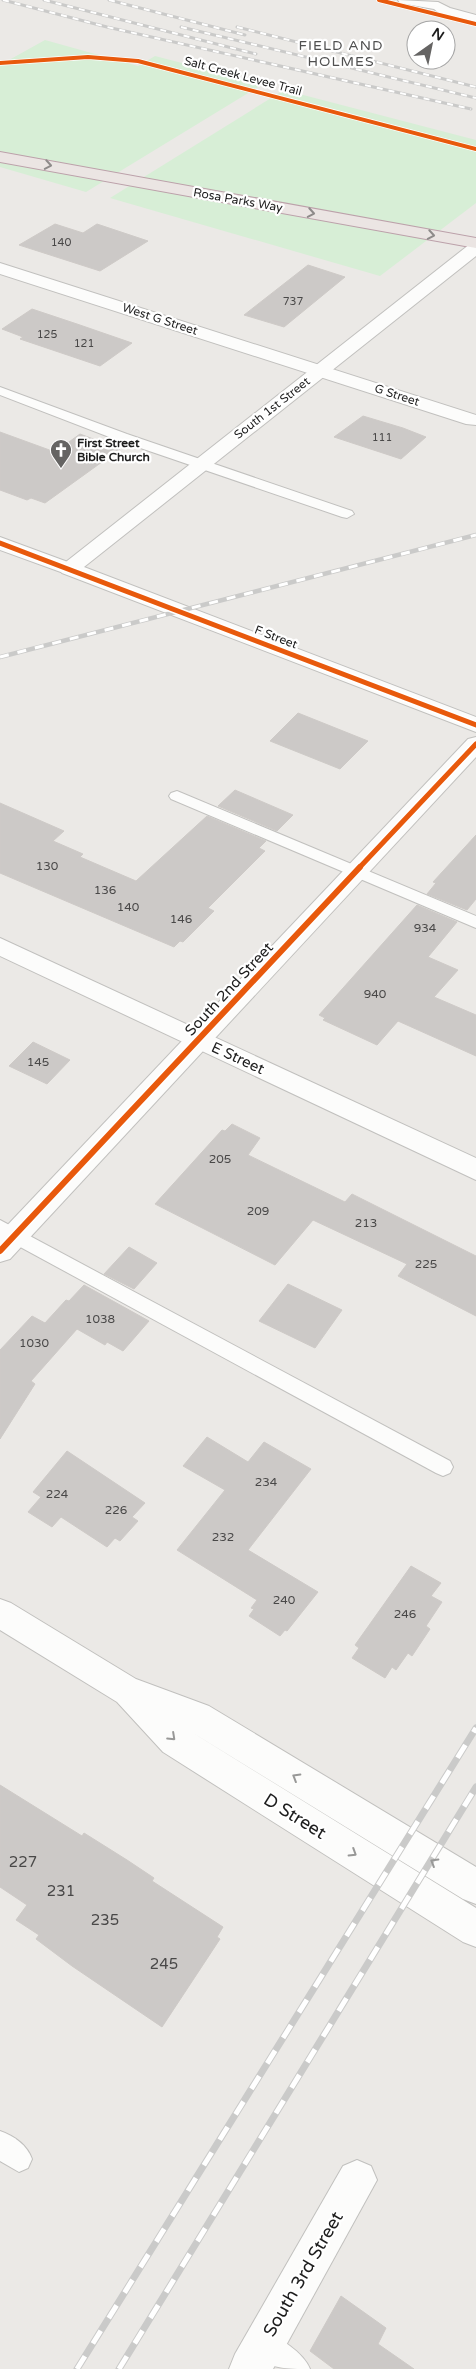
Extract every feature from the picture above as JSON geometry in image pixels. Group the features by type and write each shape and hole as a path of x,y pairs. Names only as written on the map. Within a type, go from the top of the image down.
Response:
{"highway":[{"name":"Rosa Parks Way","path":"0,142 476,228"},
{"name":"Rosa Parks Way","path":"0,157 476,243"}],"street":[{"path":"405,0 439,3 444,11 476,19"},
{"name":"South 1st Street","path":"69,569 476,248"},
{"name":"West G Street","path":"0,268 320,371"},
{"name":"G Street","path":"320,371 473,420"},
{"name":"F Street","path":"0,543 476,725"},
{"name":"South 2nd Street","path":"5,1238 198,1039 476,744"},
{"name":"E Street","path":"0,946 476,1170"},
{"name":"D Street","path":"0,1613 125,1690 197,1717 476,1887"},
{"name":"D Street","path":"125,1690 175,1741 476,1929"},
{"name":"South 3rd Street","path":"256,2357 357,2180"}],"lane":[{"path":"0,390 202,465 347,514"},
{"path":"178,796 476,922"},
{"path":"5,1238 443,1467"},
{"path":"256,2357 296,2369"}],"green space":[{"path":"45,40 138,66 155,56 263,84 86,192 0,167 0,65"},
{"path":"284,90 476,140 476,203 380,276 110,198"}],"building":[{"path":"55,224 83,233 97,224 148,241 100,271 19,245"},
{"path":"308,265 345,277 284,327 244,315"},
{"path":"32,309 132,343 100,366 20,339 23,337 2,329"},
{"path":"363,416 426,437 401,459 334,437"},
{"name":"First Street Bible Church","path":"0,432 55,452 80,434 120,449 45,503 31,498 27,500 0,490"},
{"path":"298,713 368,741 340,769 270,741"},
{"path":"235,790 293,815 277,831 218,806"},
{"path":"0,803 64,831 53,841 83,854 80,857 136,881 207,816 266,841 259,848 265,851 208,908 214,911 183,942 180,941 174,947 0,873"},
{"path":"476,835 476,899 467,910 427,894 436,883 433,882"},
{"path":"417,905 457,922 428,957 458,970 434,997 476,1015 476,1056 398,1021 377,1045 323,1020 325,1018 319,1015"},
{"path":"33,1042 70,1060 47,1084 9,1066"},
{"path":"232,1124 260,1138 248,1155 345,1202 352,1194 476,1256 476,1316 398,1276 407,1264 313,1220 275,1265 155,1204 222,1130 225,1131"},
{"path":"129,1247 157,1263 134,1289 104,1274"},
{"path":"288,1284 342,1310 315,1348 259,1321"},
{"path":"84,1285 149,1321 123,1351 107,1342 105,1345 77,1329 31,1381 35,1384 0,1439 0,1350 32,1316 45,1323 66,1300 69,1301"},
{"path":"207,1437 248,1462 264,1442 311,1469 248,1550 318,1592 287,1631 285,1630 280,1636 249,1616 254,1609 251,1608 257,1600 177,1550 225,1490 183,1466"},
{"path":"67,1451 145,1503 132,1517 138,1521 120,1541 115,1538 107,1547 61,1517 52,1527 28,1512 41,1497 33,1492"},
{"path":"411,1566 441,1583 431,1596 442,1602 426,1626 430,1629 412,1656 408,1653 396,1670 392,1667 385,1678 352,1658 359,1648 355,1645"},
{"path":"0,1785 82,1836 84,1833 127,1860 154,1878 152,1881 223,1927 217,1937 220,1939 162,2027 72,1966 36,1939 39,1935 16,1920 27,1905 0,1887"},
{"path":"341,2296 386,2328 378,2344 414,2369 334,2369 310,2351"}],"railway":[{"path":"3,0 107,27 471,109"},
{"path":"44,0 256,54"},
{"path":"109,0 245,35"},
{"path":"181,27 476,98"},
{"path":"237,27 476,87"},
{"path":"0,657 476,535"},
{"path":"77,2369 476,1728"},
{"path":"119,2369 476,1787"}],"cycle path":[{"path":"379,0 476,24"},
{"name":"Salt Creek Levee Trail","path":"0,63 88,57 138,61 476,149"},
{"path":"0,543 476,725"},
{"path":"0,1251 476,744"}],"place":[{"name":"First Street Bible Church","path":"61,469"}],"district":[{"name":"FIELD AND HOLMES","path":"341,54"}]}
